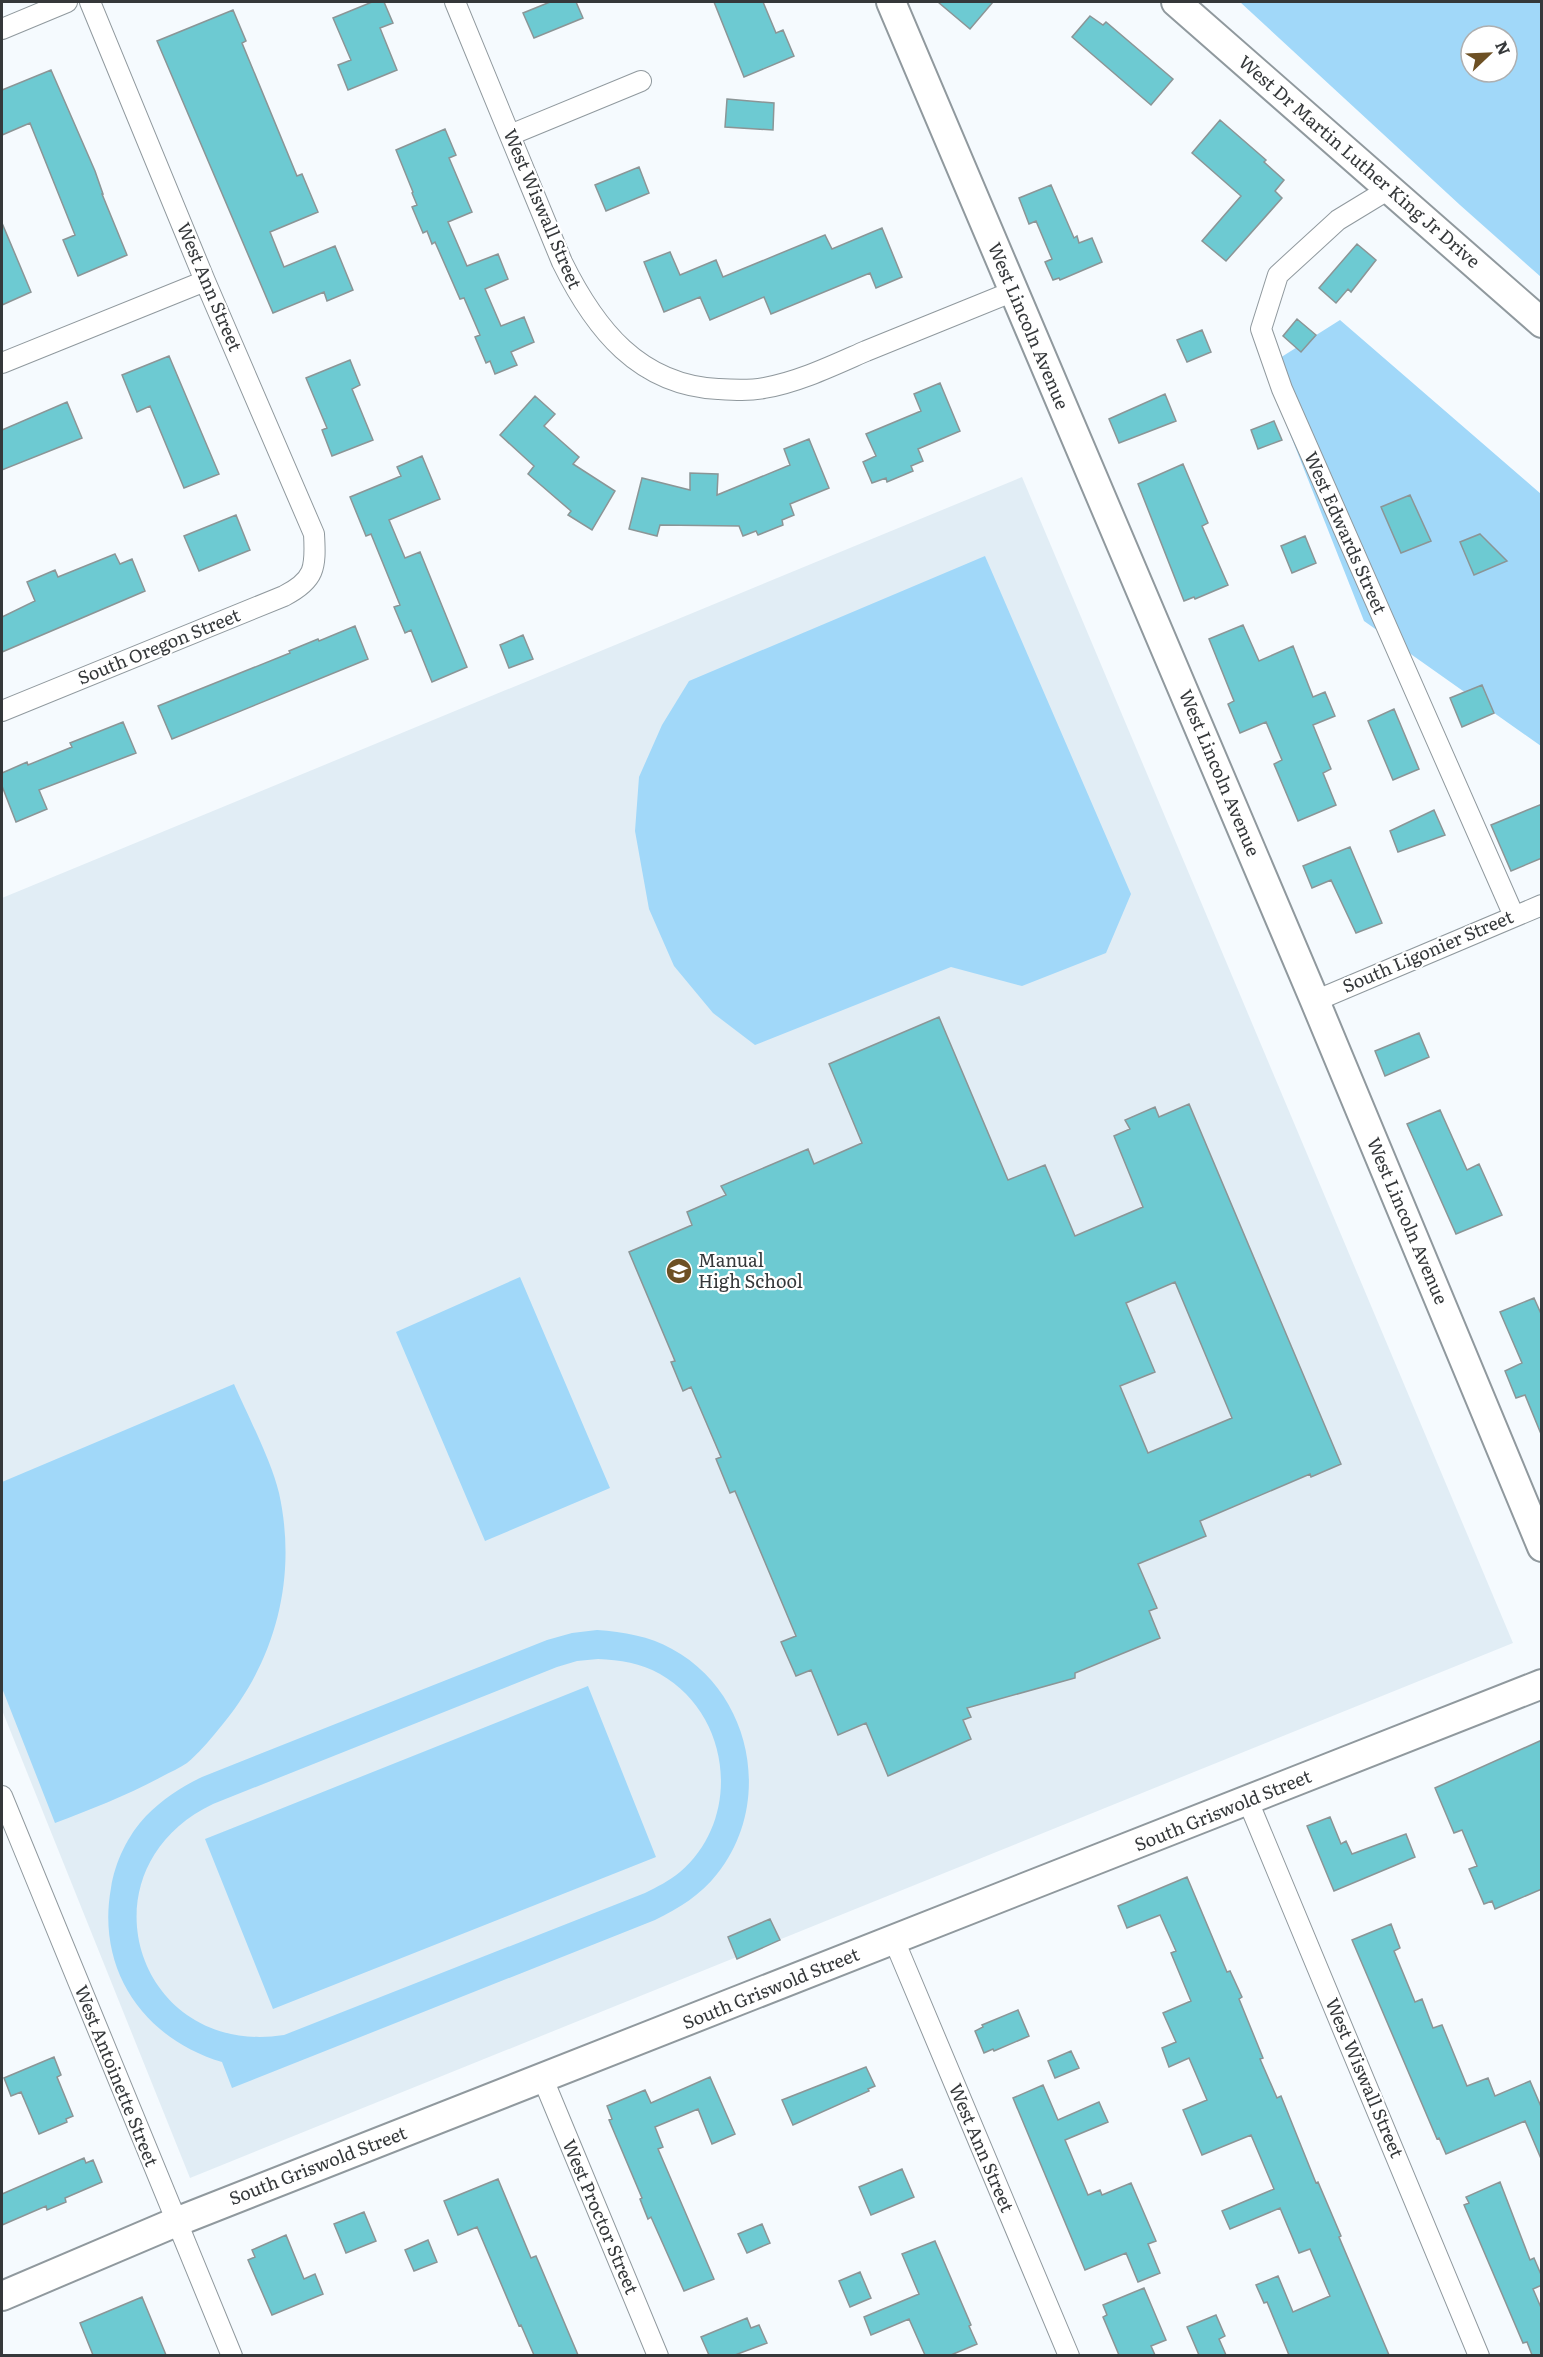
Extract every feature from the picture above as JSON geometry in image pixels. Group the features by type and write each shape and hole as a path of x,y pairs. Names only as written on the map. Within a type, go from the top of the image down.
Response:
{"main road":[{"name":"West Lincoln Avenue","path":"891,2 1315,1001 1542,1546"},
{"name":"West Dr Martin Luther King Jr Drive","path":"1176,2 1542,323"},
{"name":"South Griswold Street","path":"2,2296 176,2222 1542,1684"}],"street":[{"path":"2,29 67,2"},
{"name":"West Ann Street","path":"90,2 205,280 314,534 315,554 311,574"},
{"name":"West Wiswall Street","path":"455,2 562,262 587,309 618,345 648,370 675,382 704,389 743,391 765,388 827,368 1014,291"},
{"path":"510,135 641,81"},
{"name":"West Edwards Street","path":"1389,189 1338,220 1278,275 1261,329 1282,389 1514,916"},
{"path":"2,363 205,280"},
{"name":"South Oregon Street","path":"2,711 284,596 301,587 311,574"},
{"name":"South Ligonier Street","path":"1315,1001 1542,905"},
{"name":"West Antoinette Street","path":"2,1796 232,2355"},
{"name":"West Wiswall Street","path":"1248,1801 1479,2355"},
{"name":"West Ann Street","path":"894,1940 1069,2355"},
{"name":"West Proctor Street","path":"543,2079 658,2355"}],"shaded area":[{"path":"1240,2 1541,2 1541,277 1460,205"},
{"path":"1340,320 1541,494 1541,746 1364,621 1264,368"},
{"name":"Manual High School","path":"1022,477 1513,1643 190,2178 2,1710 2,898"},
{"path":"985,556 1131,894 1106,953 1022,986 951,967 755,1045 713,1013 674,966 649,909 635,831 639,777 662,725 689,681"},
{"path":"520,1277 610,1488 485,1541 396,1332"},
{"path":"234,1384 271,1467 279,1493 284,1525 286,1557 283,1588 277,1619 267,1649 238,1704 207,1743 187,1763 123,1796 55,1823 2,1688 2,1482"},
{"path":"597,1630 627,1633 672,1649 699,1668 721,1692 736,1720 746,1751 749,1783 745,1815 735,1846 717,1874 697,1895 655,1920 232,2088 222,2062 194,2051 170,2037 149,2018 132,1997 119,1973 111,1947 108,1918 111,1888 119,1859 128,1840 152,1810 172,1794 202,1777 547,1640 572,1633","holes":["598,1659 622,1661 660,1674 684,1692 702,1714 714,1740 720,1768 720,1796 713,1824 700,1850 680,1872 645,1893 284,2035 233,2034 191,2018 161,1989 142,1952 137,1912 146,1871 171,1834 213,1804 557,1667 577,1661"]},
{"path":"588,1686 656,1857 273,2009 205,1839"}],"building":[{"path":"372,2 384,2 393,23 380,28 397,70 348,90 338,65 351,60 333,18"},
{"path":"550,2 576,2 583,18 534,38 523,13"},
{"path":"714,2 763,2 776,33 783,30 794,56 744,77"},
{"path":"938,2 993,2 970,29"},
{"path":"233,10 246,41 242,43 297,176 302,174 318,212 270,232 284,267 335,246 353,290 327,301 324,292 273,313 157,41"},
{"path":"1090,16 1103,25 1106,22 1173,79 1151,105 1072,37"},
{"path":"51,70 95,171 127,255 78,276 63,240 75,235 30,123 2,135 2,90"},
{"path":"727,99 774,103 773,130 725,127"},
{"path":"1220,120 1266,160 1264,162 1284,180 1275,191 1282,198 1226,261 1202,241 1241,196 1192,153"},
{"path":"445,129 456,155 449,158 472,212 448,222 467,266 498,254 508,279 485,289 501,326 524,317 534,342 511,352 517,365 495,374 490,361 486,363 475,337 480,335 464,298 460,299 435,242 432,244 427,231 423,233 412,207 417,205 413,192 396,150"},
{"path":"639,167 649,193 606,211 595,185"},
{"path":"1051,185 1074,238 1077,236 1079,243 1092,238 1102,262 1060,280 1059,278 1053,280 1045,262 1052,259 1036,221 1029,224 1019,198"},
{"path":"2,223 31,292 2,305"},
{"path":"882,228 902,277 876,288 870,273 771,314 764,297 710,320 700,297 664,312 644,262 670,252 680,275 716,260 723,277 825,235 832,249"},
{"path":"1357,244 1376,260 1351,292 1348,289 1336,303 1319,288"},
{"path":"1297,319 1316,335 1301,352 1283,336"},
{"path":"1202,330 1211,352 1187,362 1177,340"},
{"path":"169,356 219,474 184,488 150,406 137,412 122,375"},
{"path":"350,360 360,385 352,389 373,440 332,456 322,430 327,428 306,378"},
{"path":"940,383 960,431 918,449 923,461 911,466 913,471 887,482 886,478 872,483 863,462 876,456 866,434 921,411 914,394"},
{"path":"1165,394 1176,421 1119,443 1109,419"},
{"path":"535,396 555,414 544,426 579,457 573,464 615,491 592,530 568,515 571,511 528,474 534,466 500,435"},
{"path":"67,402 82,438 2,470 2,430"},
{"path":"1274,421 1282,440 1258,449 1251,430"},
{"path":"809,439 829,488 790,504 794,515 782,520 783,525 758,535 756,531 743,536 739,526 660,525 657,536 629,529 642,478 690,490 690,473 718,474 717,495 790,465 784,449"},
{"path":"422,456 440,499 389,520 405,558 420,552 467,667 432,682 411,630 405,633 394,607 400,605 371,534 366,536 350,497 401,476 397,467"},
{"path":"1183,464 1208,523 1202,526 1228,585 1195,599 1194,597 1184,601 1138,484"},
{"path":"1410,495 1431,541 1401,553 1381,507"},
{"path":"236,515 250,550 199,571 184,536"},
{"path":"1480,534 1507,561 1474,575 1460,542"},
{"path":"1305,536 1316,563 1292,573 1281,546"},
{"path":"115,554 120,564 132,559 145,591 2,652 2,617 35,601 27,582 55,570 58,577"},
{"path":"1243,625 1259,661 1293,646 1313,697 1325,692 1335,716 1313,725 1331,769 1323,773 1336,805 1298,821 1274,764 1282,760 1266,722 1240,733 1228,704 1234,701 1209,639"},
{"path":"355,626 368,659 172,739 158,706 290,653 289,651 318,639 319,641"},
{"path":"523,635 533,659 509,668 500,645"},
{"path":"1482,685 1494,713 1462,727 1450,698"},
{"path":"1394,709 1419,769 1393,780 1368,721"},
{"path":"123,722 136,753 39,790 47,809 16,822 2,786 2,773 72,747 70,743"},
{"path":"1542,804 1542,858 1511,871 1491,825"},
{"path":"1434,810 1445,835 1398,852 1390,831"},
{"path":"1350,847 1382,923 1356,933 1331,880 1312,888 1303,866"},
{"path":"939,1017 1008,1180 1045,1165 1075,1236 1143,1207 1114,1136 1130,1129 1125,1120 1155,1107 1159,1117 1189,1104 1341,1464 1311,1477 1310,1474 1200,1521 1206,1536 1138,1564 1157,1608 1149,1611 1160,1638 1075,1673 1075,1678 967,1708 971,1717 963,1720 971,1739 888,1776 866,1723 838,1735 811,1670 796,1676 781,1642 796,1636 735,1491 730,1493 716,1459 721,1457 691,1387 683,1391 671,1362 675,1361 629,1252 692,1225 687,1212 726,1195 721,1186 808,1149 814,1164 862,1143 829,1064","holes":["1175,1282 1232,1418 1148,1453 1120,1386 1155,1372 1126,1303"]},
{"path":"1419,1033 1429,1057 1385,1076 1375,1051"},
{"path":"1440,1110 1467,1170 1479,1164 1502,1215 1456,1234 1407,1124"},
{"path":"1534,1298 1542,1316 1541,1434 1525,1395 1516,1398 1505,1371 1522,1363 1500,1312"},
{"path":"1542,1740 1542,1889 1495,1909 1492,1901 1484,1904 1469,1869 1477,1866 1462,1830 1454,1833 1435,1788"},
{"path":"1330,1817 1341,1844 1346,1841 1352,1854 1406,1834 1415,1857 1334,1891 1307,1826"},
{"path":"1187,1877 1227,1972 1230,1971 1242,1997 1239,1999 1263,2058 1260,2059 1277,2098 1281,2096 1389,2355 1289,2355 1267,2302 1264,2303 1256,2285 1278,2276 1293,2312 1330,2296 1310,2249 1299,2253 1280,2208 1230,2229 1222,2211 1274,2189 1251,2135 1202,2155 1183,2110 1207,2100 1189,2058 1169,2067 1162,2048 1176,2042 1163,2013 1191,2001 1171,1953 1176,1951 1160,1915 1127,1928 1118,1906"},
{"path":"770,1919 780,1940 737,1959 728,1937"},
{"path":"1391,1924 1400,1948 1394,1951 1415,2002 1422,1999 1433,2028 1442,2025 1467,2086 1488,2078 1495,2096 1530,2081 1542,2109 1542,2161 1525,2121 1446,2154 1439,2138 1437,2139 1352,1940"},
{"path":"1018,2010 1029,2036 984,2053 975,2031 983,2027 982,2025"},
{"path":"1071,2051 1079,2068 1055,2078 1048,2061"},
{"path":"54,2057 61,2075 57,2077 73,2116 66,2119 67,2122 39,2134 21,2092 11,2096 4,2078"},
{"path":"866,2067 875,2086 868,2089 869,2091 793,2125 782,2100"},
{"path":"710,2077 735,2134 712,2144 698,2109 655,2127 663,2147 658,2149 714,2279 684,2291 651,2217 648,2219 640,2199 642,2198 609,2120 612,2119 607,2106 645,2090 651,2103"},
{"path":"1043,2085 1058,2120 1099,2102 1108,2122 1065,2140 1088,2195 1100,2190 1102,2195 1131,2183 1156,2241 1148,2244 1160,2273 1138,2282 1126,2253 1085,2270 1013,2098"},
{"path":"84,2158 86,2163 93,2160 102,2182 65,2198 66,2202 47,2210 46,2206 2,2225 2,2194"},
{"path":"902,2169 914,2197 871,2215 859,2187"},
{"path":"498,2179 531,2258 536,2256 578,2355 534,2355 521,2325 519,2326 477,2227 458,2235 444,2201"},
{"path":"1500,2182 1530,2260 1534,2258 1542,2277 1542,2285 1533,2289 1542,2310 1542,2355 1532,2355 1527,2342 1523,2343 1464,2205 1469,2203 1466,2197"},
{"path":"364,2212 376,2241 346,2253 334,2224"},
{"path":"762,2224 770,2243 747,2253 738,2234"},
{"path":"286,2235 304,2279 315,2274 323,2294 272,2315 248,2260 255,2257 252,2250"},
{"path":"428,2240 437,2262 414,2271 405,2250"},
{"path":"935,2241 977,2344 951,2355 925,2355 909,2319 871,2335 864,2317 919,2294 902,2254"},
{"path":"860,2272 871,2298 850,2307 839,2281"},
{"path":"1144,2288 1166,2340 1151,2346 1155,2355 1119,2355 1103,2317 1107,2315 1103,2305"},
{"path":"142,2297 166,2355 93,2355 80,2323"},
{"path":"1216,2315 1225,2336 1219,2339 1226,2355 1199,2355 1187,2327"},
{"path":"747,2318 751,2328 759,2325 767,2343 735,2355 709,2355 701,2337"}],"place":[{"name":"Manual High School","path":"679,1271"}]}
